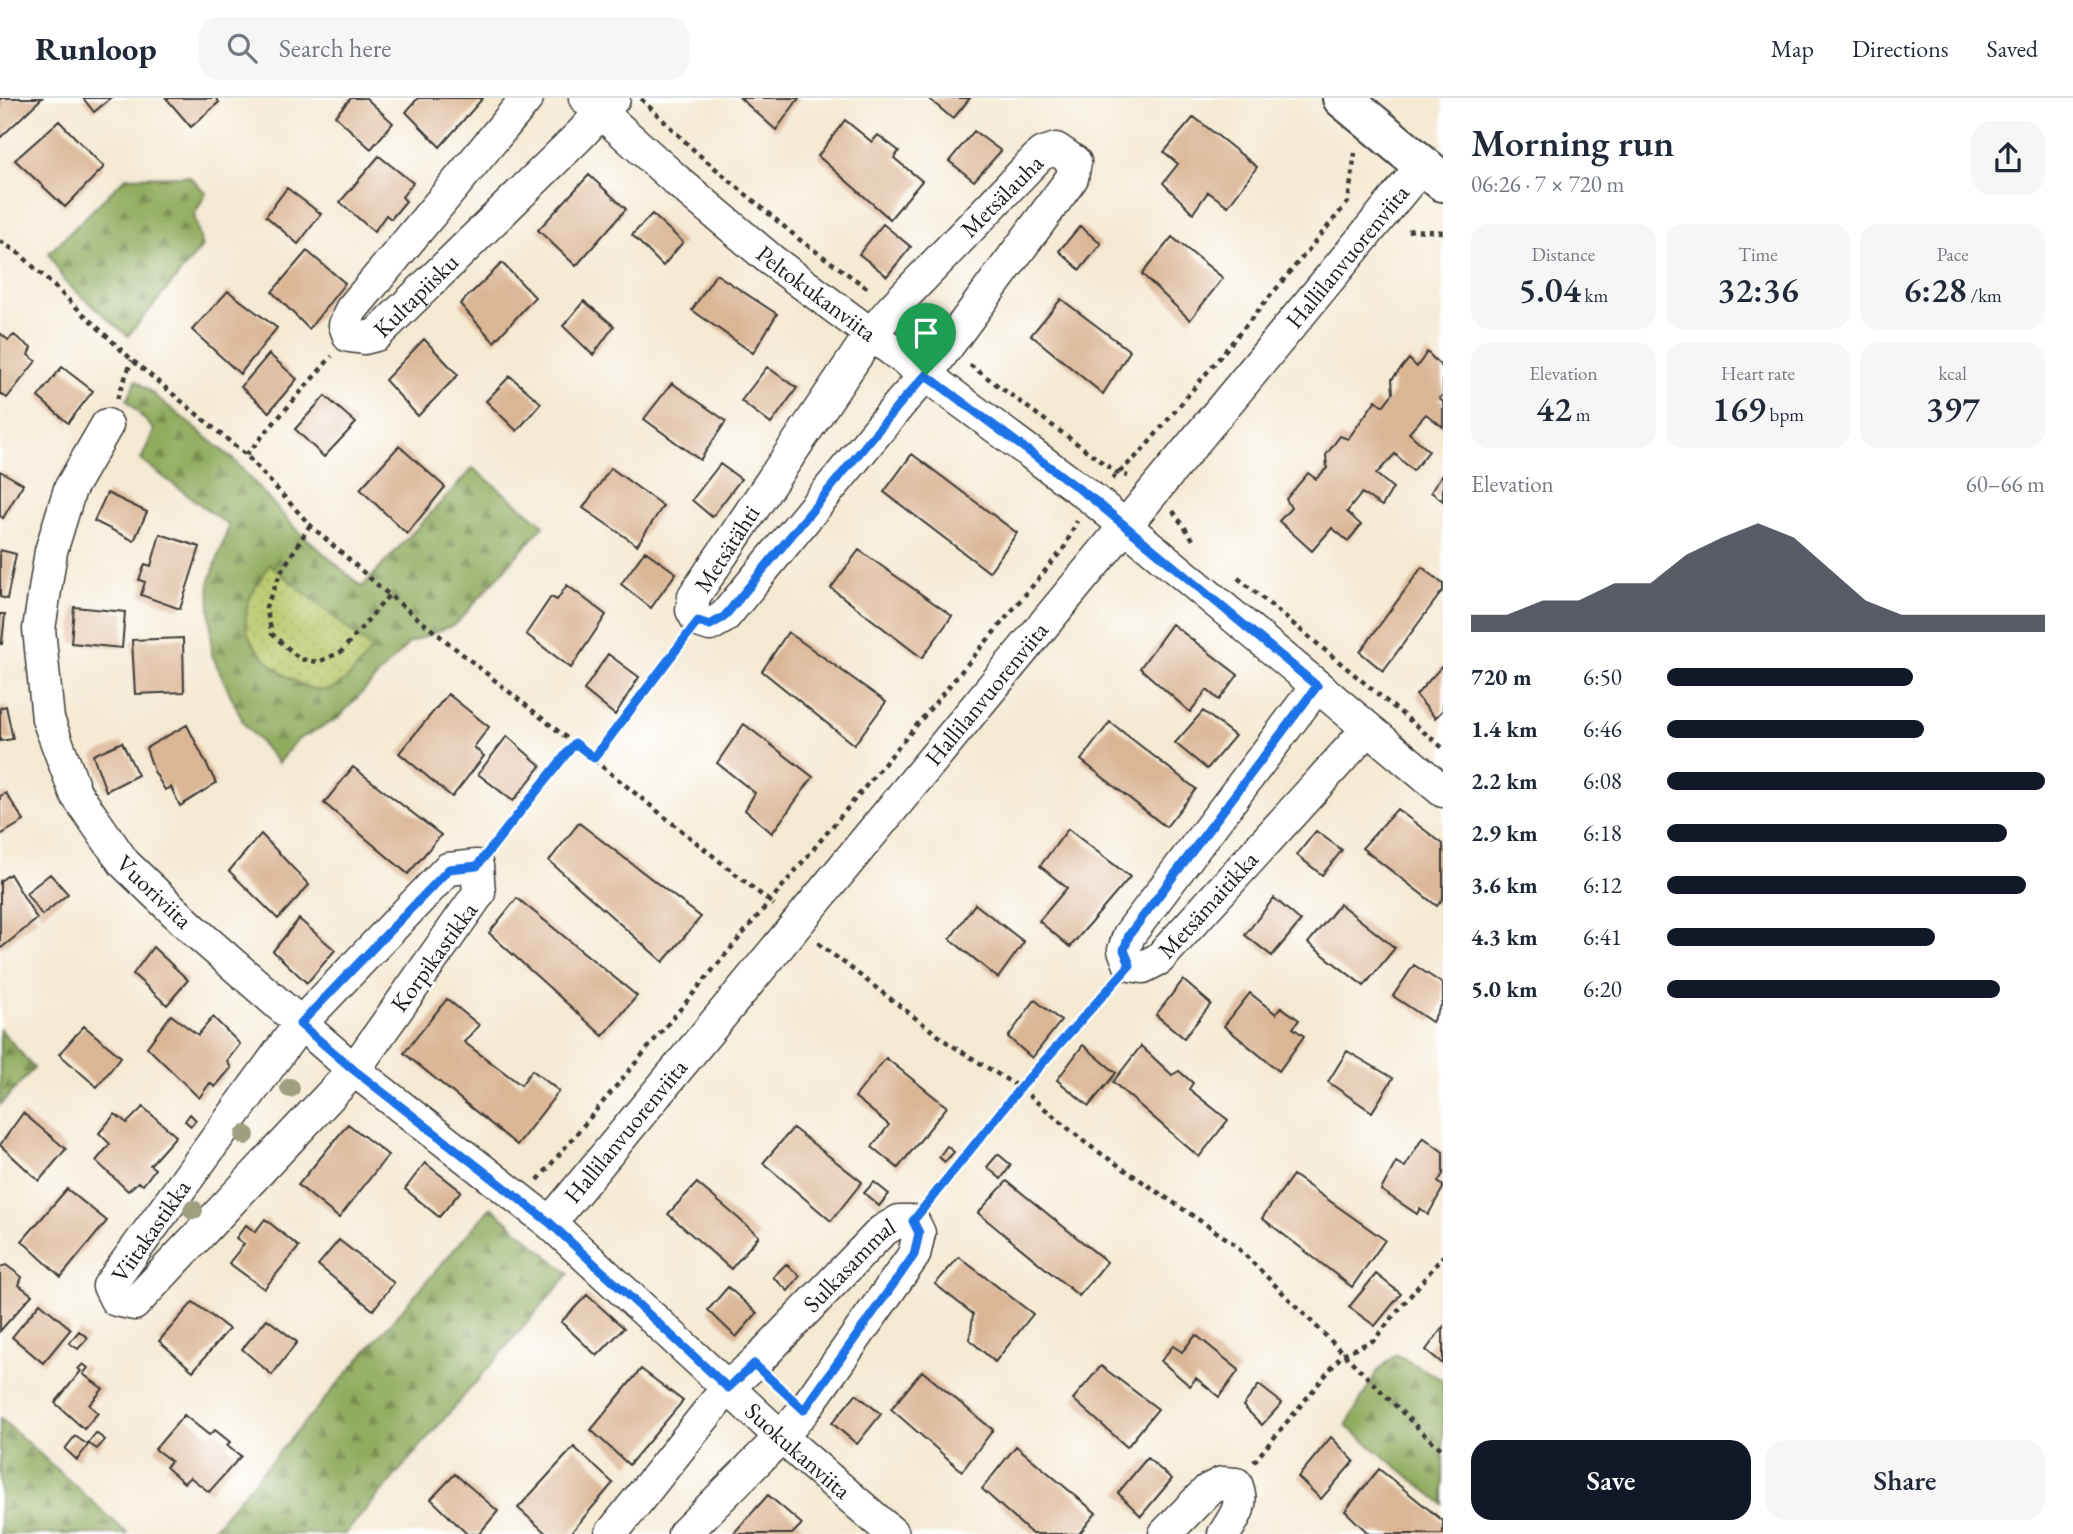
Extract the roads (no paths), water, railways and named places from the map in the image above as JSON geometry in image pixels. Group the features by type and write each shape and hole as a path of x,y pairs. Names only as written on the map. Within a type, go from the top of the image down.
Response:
{"street":[{"name":"Kultapiisku","path":"527,98 351,310 345,325 349,336 364,338 376,335 600,103"},
{"path":"1342,98 1433,173"},
{"name":"Peltokukanviita","path":"600,103 771,260 1094,500 1443,791"},
{"name":"Metsälauha","path":"871,334 1041,154 1056,149 1075,162 1072,178 926,375"},
{"name":"Hallilanvuorenviita","path":"550,1223 1125,527 1433,173"},
{"name":"Metsätähti","path":"871,334 694,596 692,610 698,621 710,625 724,617 926,375"},
{"name":"Vuoriviita","path":"107,425 70,489 51,551 38,629 48,719 76,794 124,863 196,932 354,1070 550,1223"},
{"name":"Metsämaitikka","path":"1317,686 1129,935 1124,950 1130,965 1143,967 1159,959 1368,729"},
{"name":"Korpikastikka","path":"300,1024 449,869 477,866 479,893 354,1070"},
{"name":"Viitakastikka","path":"300,1024 108,1286 116,1300 134,1304 354,1070"},
{"name":"Sulkasammal","path":"611,1534 728,1388 882,1231 899,1221 913,1221 919,1233 914,1255 804,1410 781,1437 684,1534"},
{"name":"Suokukanviita","path":"550,1223 781,1437 893,1534"},
{"path":"1165,1534 1208,1490 1222,1483 1236,1484 1240,1493 1238,1513 1224,1534"}]}
